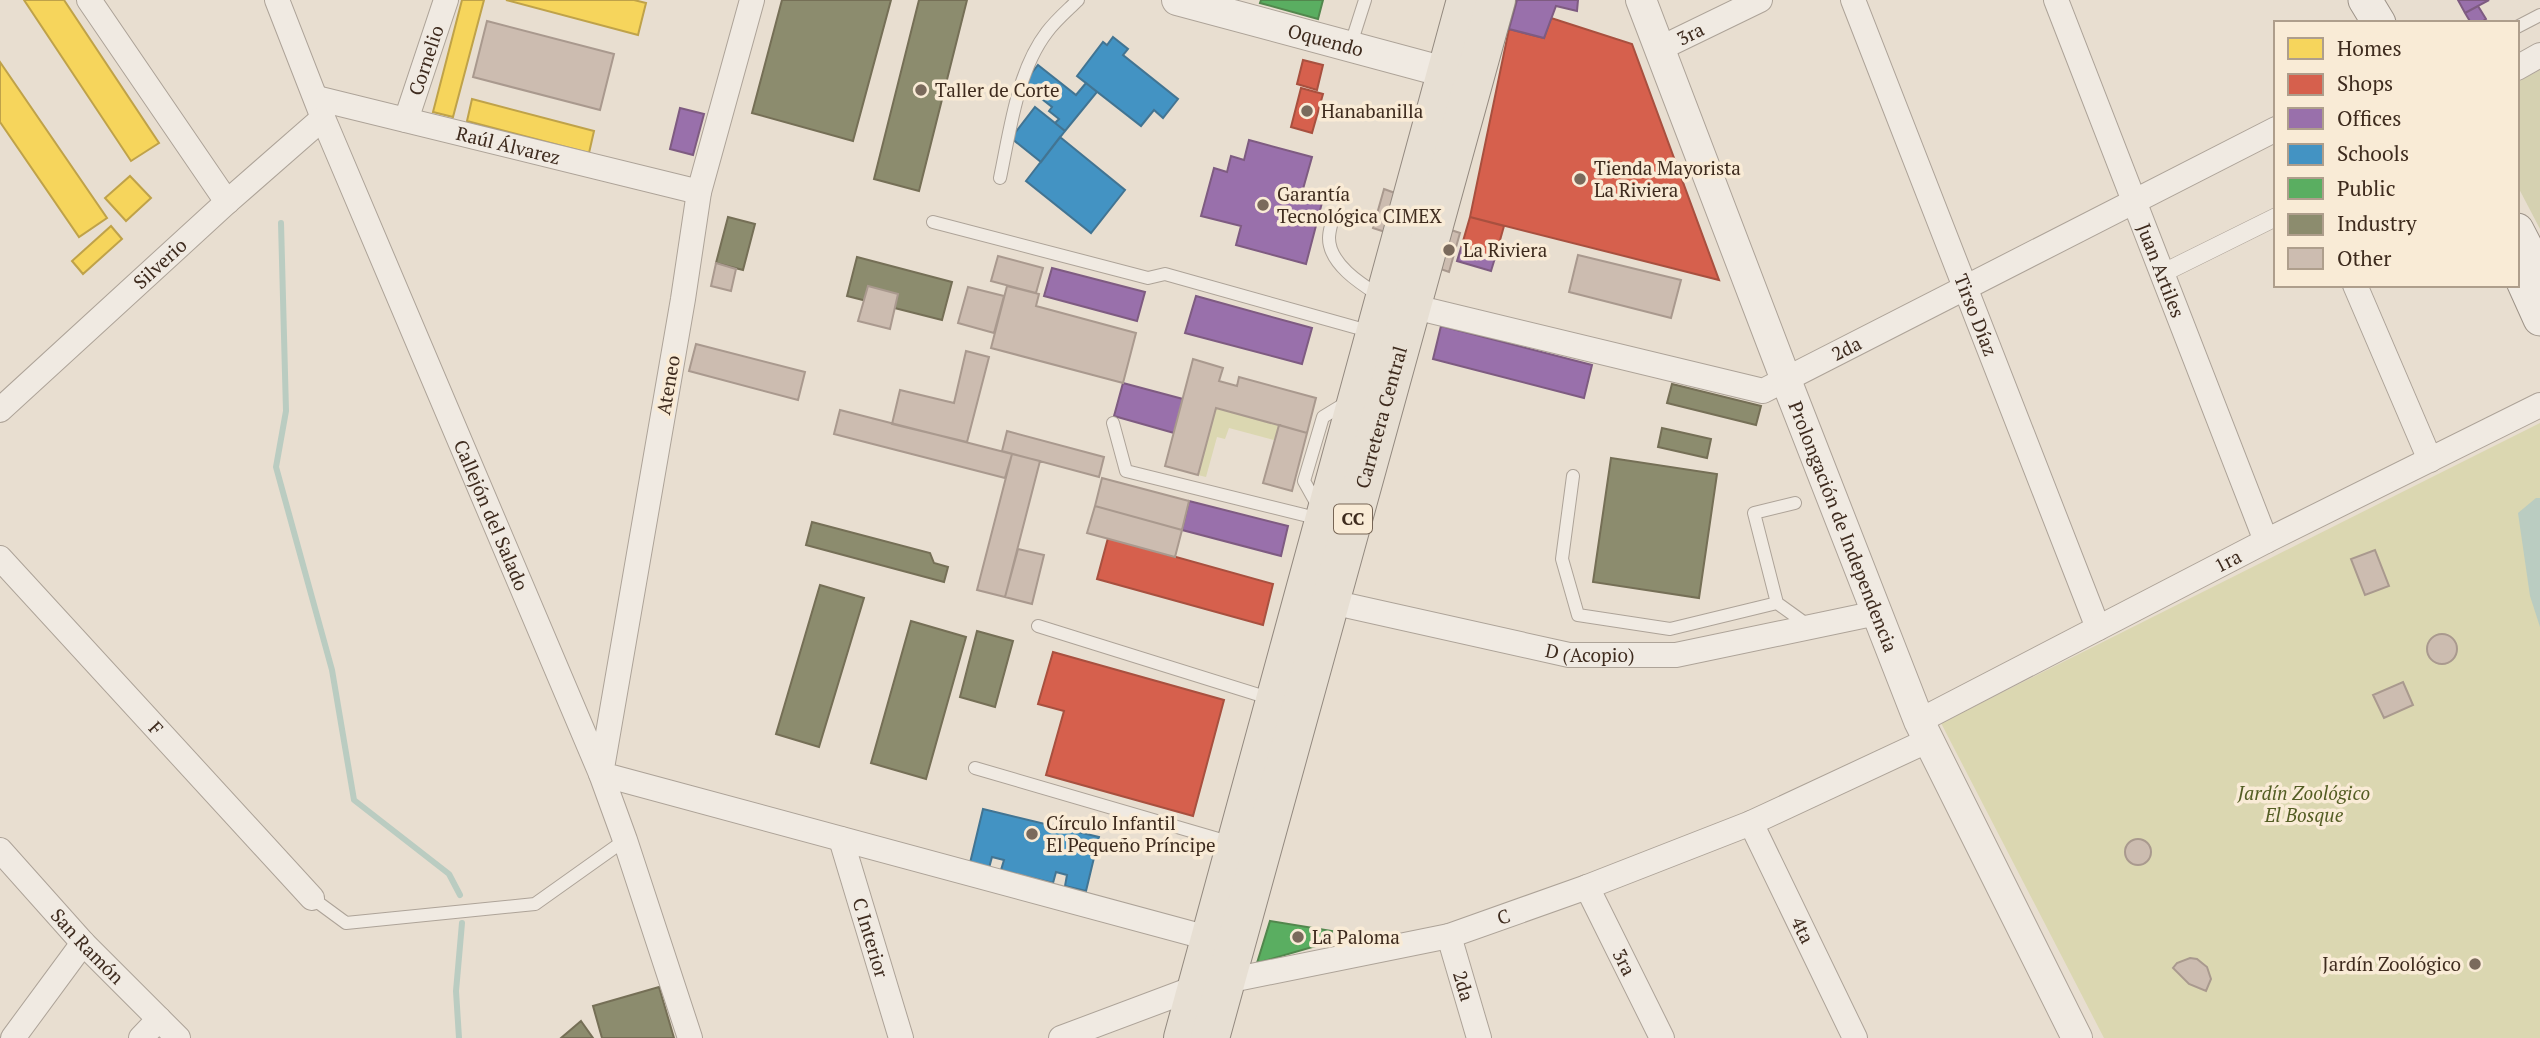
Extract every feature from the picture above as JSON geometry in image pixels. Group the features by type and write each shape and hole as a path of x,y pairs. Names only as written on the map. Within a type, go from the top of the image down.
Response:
{"main road":[{"path":"2365,0 2378,21"},
{"path":"2384,0 2396,21"},
{"name":"Carretera Central","path":"1182,1038 1217,963 1461,76 1476,4"},
{"path":"2527,254 2540,318"},
{"name":"Carretera Central","path":"1317,599 1325,520 1358,396 1392,326"},
{"name":"Carretera Central","path":"1210,1038 1217,963 1236,844 1288,704"}],"street":[{"path":"89,0 227,202"},
{"name":"Callejón del Salado","path":"277,0 319,108 601,774 690,1038"},
{"name":"Cornelio","path":"406,120 446,0"},
{"name":"Ateneo","path":"601,774 684,299 699,192 752,0"},
{"name":"Oquendo","path":"1177,0 1461,76"},
{"name":"Prolongación de Independencia","path":"1641,0 1786,380 1924,730 2068,1035"},
{"name":"3ra","path":"1659,50 1760,0"},
{"name":"Tirso Díaz","path":"1853,0 2098,628"},
{"name":"Juan Artiles","path":"2056,0 2266,541"},
{"path":"2519,67 2540,55"},
{"name":"Silverio","path":"2,404 227,202 319,108"},
{"name":"Raúl Álvarez","path":"319,108 406,120 699,192"},
{"name":"2da","path":"1392,326 1763,391 2274,130"},
{"path":"2163,274 2274,218"},
{"path":"2356,287 2430,460"},
{"name":"1ra","path":"1924,730 2098,628 2540,405"},
{"name":"F","path":"0,558 312,898"},
{"name":"D (Acopio)","path":"1317,599 1569,655 1676,656 1877,613"},
{"name":"C","path":"1061,1038 1217,963 1448,936 1587,887 1751,823 1924,730"},
{"path":"601,774 841,839 1217,963"},
{"name":"4ta","path":"1751,823 1856,1038"},
{"name":"C Interior","path":"841,839 901,1038"},
{"name":"San Ramón","path":"0,850 83,943 178,1038"},
{"name":"3ra","path":"1587,887 1662,1038"},
{"name":"2da","path":"1448,936 1479,1038"},
{"path":"13,1038 83,943"},
{"path":"141,1038 159,1019"}],"lane":[{"path":"1000,178 1017,94 1035,52 1046,33 1078,0"},
{"path":"1350,47 1365,0"},
{"path":"2519,26 2540,15"},
{"path":"1332,221 1329,239 1339,262 1364,286 1392,326"},
{"path":"933,222 1148,278 1165,274 1392,326"},
{"path":"1113,423 1126,471 1325,520"},
{"path":"1573,476 1562,558 1578,615 1670,629 1777,603"},
{"path":"1795,503 1754,513 1777,603 1802,621 1803,628"},
{"path":"1038,626 1288,704"},
{"path":"975,768 1236,844"},
{"path":"312,898 346,923 535,904 625,840"}],"green space":[{"path":"1216,408 1279,425 1274,440 1229,428 1225,439 1217,437 1206,477 1198,475"},
{"name":"Jardín Zoológico El Bosque","path":"2540,423 2540,1038 2104,1038 1941,723"}],"shaded area":[{"path":"2540,70 2540,229 2519,189 2519,81"},
{"path":"2536,498 2540,498 2540,627 2530,596 2518,513"}],"building: Homes":[{"path":"24,0 64,0 159,143 131,161"},
{"path":"462,0 484,0 453,117 433,112"},
{"path":"506,0 634,0 646,3 638,35"},
{"path":"0,62 107,218 79,237 0,122"},
{"path":"472,99 594,131 589,153 467,121"},
{"path":"130,176 151,198 126,221 105,198"},
{"path":"111,226 122,239 83,274 72,261"}],"building: Shops":[{"name":"Tienda Mayorista La Riviera","path":"1551,18 1632,44 1719,280 1470,217 1509,29 1544,38"},
{"path":"1303,60 1323,65 1317,90 1297,84"},
{"name":"Hanabanilla","path":"1301,88 1323,94 1312,133 1291,127"},
{"path":"1470,217 1504,226 1495,258 1461,248"},
{"path":"1108,538 1273,584 1263,625 1097,579"},
{"path":"1053,652 1224,700 1193,816 1046,775 1064,711 1038,704"}],"building: Offices":[{"path":"1517,0 1578,0 1577,11 1556,6 1544,38 1509,29"},
{"path":"2458,0 2489,0 2465,13"},
{"path":"2478,6 2486,19 2470,21 2465,13"},
{"path":"680,108 704,114 693,155 670,149"},
{"name":"Garantía Tecnológica CIMEX","path":"1249,140 1312,157 1303,189 1324,195 1306,264 1236,245 1241,226 1201,216 1214,168 1227,172 1231,156 1244,160"},
{"path":"1461,248 1495,258 1491,271 1457,261"},
{"path":"1052,268 1145,292 1137,321 1044,296"},
{"path":"1196,296 1312,328 1302,364 1185,333"},
{"path":"1441,326 1592,365 1584,398 1433,359"},
{"path":"1123,383 1183,399 1174,433 1114,416"},
{"path":"1189,501 1288,526 1281,556 1182,530"}],"building: Schools":[{"path":"1113,37 1128,49 1123,55 1178,99 1163,118 1154,110 1141,126 1077,76 1103,42 1107,45"},
{"path":"1038,65 1076,95 1086,83 1097,92 1065,131 1055,123 1059,119 1049,111 1052,107 1023,84"},
{"path":"1035,107 1065,131 1041,162 1011,138"},
{"path":"1060,137 1125,190 1091,233 1026,181"},
{"path":"983,809 1099,837 1086,891 1065,886 1067,875 1056,872 1053,883 1001,870 1004,860 992,857 989,868 970,863"}],"building: Public":[{"path":"1261,0 1323,0 1318,19 1260,3"},
{"name":"La Paloma","path":"1270,921 1332,931 1330,942 1257,963"}],"building: Industry":[{"path":"782,0 891,0 853,141 752,113"},
{"name":"Taller de Corte","path":"919,0 967,0 919,191 874,179"},
{"path":"728,217 755,224 743,270 716,263"},
{"path":"857,257 952,282 942,320 847,296"},
{"path":"1672,384 1761,406 1756,425 1667,403"},
{"path":"1662,428 1711,439 1707,458 1658,447"},
{"path":"1611,458 1717,474 1699,598 1593,582"},
{"path":"812,522 930,553 934,563 948,567 944,582 806,545"},
{"path":"820,585 864,598 819,747 776,734"},
{"path":"911,621 966,637 926,779 871,763"},
{"path":"977,631 1013,641 995,707 960,697"},
{"path":"659,987 674,1038 602,1038 593,1006"},
{"path":"581,1021 593,1038 561,1038"}],"building: Other":[{"path":"487,21 614,54 600,110 473,77"},
{"path":"1384,189 1395,193 1385,232 1373,228"},
{"name":"La Riviera","path":"1448,229 1460,233 1449,272 1438,268"},
{"path":"1578,255 1681,280 1671,318 1569,292"},
{"path":"998,256 1043,268 1036,293 991,281"},
{"path":"716,263 736,269 731,291 711,286"},
{"path":"868,286 898,294 890,329 858,321"},
{"path":"1007,286 1039,294 1036,306 1136,333 1123,383 991,348"},
{"path":"968,287 1004,296 994,333 958,323"},
{"path":"696,344 805,372 798,400 689,371"},
{"path":"966,351 989,357 967,442 892,424 900,390 954,403"},
{"path":"1193,359 1223,368 1219,381 1237,386 1239,377 1316,398 1307,433 1216,408 1198,475 1165,466"},
{"path":"840,410 1012,454 1005,478 834,434"},
{"path":"1279,425 1307,433 1292,491 1263,483"},
{"path":"1007,431 1104,457 1099,477 1002,451"},
{"path":"1012,454 1040,461 1005,597 977,590"},
{"path":"1102,478 1189,501 1182,530 1095,506"},
{"path":"1095,506 1182,530 1175,557 1087,533"},
{"path":"1018,549 1044,555 1032,604 1005,597"},
{"path":"2375,550 2389,586 2365,595 2351,559"},
{"path":"2442,634 2452,639 2457,649 2452,659 2442,664 2432,659 2427,649 2432,639"},
{"path":"2403,682 2413,705 2384,718 2373,695"},
{"path":"2138,839 2147,843 2151,852 2147,861 2138,865 2129,861 2125,852 2129,843"},
{"path":"2190,958 2197,959 2207,967 2211,979 2206,991 2189,984 2173,968 2177,963"}],"waterway":[{"path":"281,223 286,411 276,467 332,670 354,800 449,874 460,895"},
{"path":"459,1038 456,991 462,923"}],"place":[{"name":"Taller de Corte","path":"921,90"},
{"name":"Hanabanilla","path":"1307,111"},
{"name":"Tienda Mayorista La Riviera","path":"1580,179"},
{"name":"Garantía Tecnológica CIMEX","path":"1263,205"},
{"name":"La Riviera","path":"1449,250"},
{"name":"Círculo Infantil El Pequeño Príncipe","path":"1032,834"},
{"name":"La Paloma","path":"1298,937"},
{"name":"Jardín Zoológico","path":"2475,964"}]}
